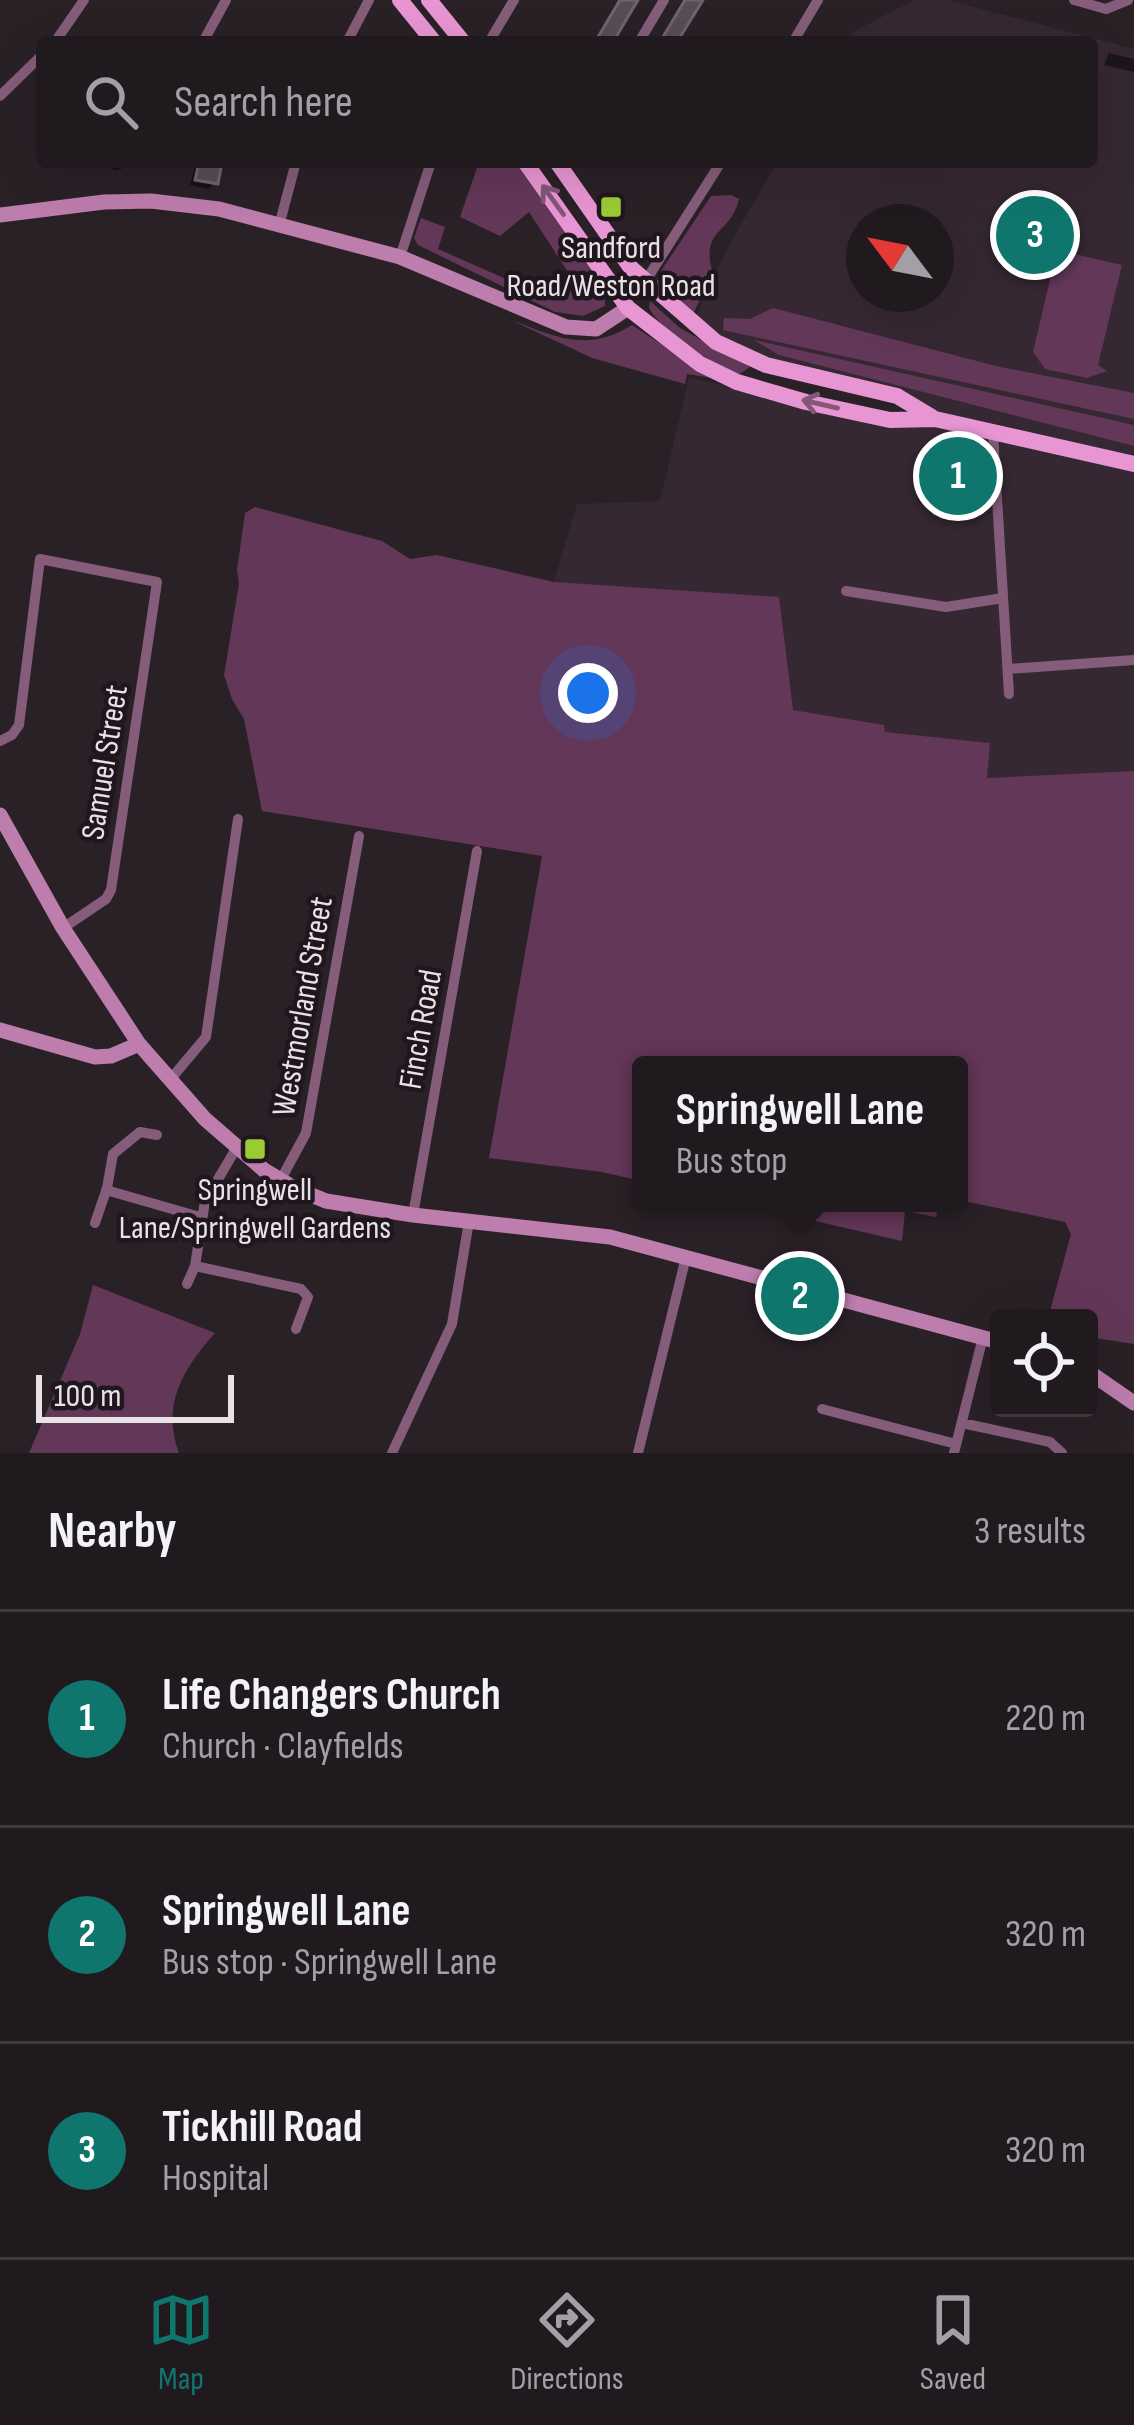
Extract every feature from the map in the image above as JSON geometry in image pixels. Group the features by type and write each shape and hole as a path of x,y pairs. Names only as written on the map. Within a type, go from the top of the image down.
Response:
{"main road":[{"path":"400,0 429,36"},
{"path":"429,0 458,36"},
{"path":"529,168 628,308 700,364 737,382 890,420 935,419 1134,464"},
{"path":"563,168 612,246 692,325 736,353 897,396 935,419"},
{"path":"628,308 645,282"}],"street":[{"path":"59,36 84,0"},
{"path":"206,36 226,0"},
{"path":"350,36 369,0"},
{"path":"492,36 514,0"},
{"path":"643,36 664,0"},
{"path":"797,36 818,0"},
{"path":"1074,0 1106,9 1128,0"},
{"path":"1,95 36,61"},
{"path":"280,222 294,168"},
{"path":"400,257 429,168"},
{"path":"645,282 717,168"},
{"path":"0,215 151,200 280,222 400,257 566,327 596,329 628,308"},
{"path":"994,433 1009,694"},
{"name":"Samuel Street","path":"0,741 19,725 40,559 157,582 111,890 106,899 63,928"},
{"path":"846,591 946,607 1003,598"},
{"path":"1008,669 1134,660"},
{"path":"0,815 63,928 139,1044 169,1081 237,1147 280,1180 326,1201 610,1237 990,1340"},
{"path":"169,1081 206,1036 238,819"},
{"name":"Westmorland Street","path":"280,1180 306,1133 359,836"},
{"name":"Finch Road","path":"413,1215 477,851"},
{"path":"0,1030 95,1057 139,1044"},
{"path":"94,1223 113,1154 140,1132 157,1135"},
{"path":"187,1284 211,1186 237,1147"},
{"path":"106,1190 200,1217"},
{"path":"398,1451 452,1324 469,1221"},
{"path":"638,1453 686,1257"},
{"path":"195,1266 301,1289 308,1304 296,1329"},
{"path":"822,1409 956,1448 990,1343"},
{"path":"1098,1378 1134,1403"},
{"path":"962,1423 1050,1442 1062,1453"}],"shaded area":[{"path":"914,0 947,0 1084,36 851,36"},
{"path":"1098,40 1134,49 1134,464 935,419 897,396 766,365 692,325 727,249 774,168 1098,168"},
{"path":"477,168 519,168 605,290 605,306 583,316 555,312 418,245 414,238 421,218 445,227 438,249 538,293 572,278 529,212 500,236 460,217"},
{"path":"711,196 739,199 713,240 713,274 693,314 659,286 659,274"},
{"path":"1057,250 1122,265 1098,365 1107,371 1087,378 1045,369 1033,352"},
{"path":"650,301 680,328 750,367 738,375 689,347 666,330 649,308"},
{"path":"773,308 1000,367 1134,393 1134,419 723,330 724,318 750,319"},
{"path":"511,320 557,336 586,340 632,325 712,378 687,374 685,384 592,358"},
{"path":"754,340 1134,425 1134,446 779,355"},
{"path":"689,378 1134,468 1134,771 986,778 989,743 884,732 883,725 792,710 554,582 577,504 660,501"},
{"path":"255,507 382,541 410,559 437,555 554,582 779,597 793,710 884,725 885,732 990,743 987,778 1134,771 1134,1344 1098,1338 1098,1309 1050,1309 1071,1234 1065,1222 968,1202 968,1056 632,1056 632,1179 489,1158 542,856 262,811 244,719 224,675 239,584 245,513"},
{"path":"776,1212 905,1212 902,1241"},
{"path":"93,1285 215,1333 178,1388 173,1419 179,1453 29,1453 80,1334"}],"building":[{"path":"620,0 638,0 617,36 599,36"},
{"path":"685,0 703,0 681,36 664,36"},
{"path":"198,168 221,168 218,184 195,180"}],"place":[{"name":"Sandford Road/Weston Road","path":"611,207"},
{"name":"Tickhill Road","path":"1035,235"},
{"name":"Life Changers Church","path":"958,476"},
{"name":"Springwell Lane/Springwell Gardens","path":"255,1149"},
{"name":"Springwell Lane","path":"800,1296"}]}
